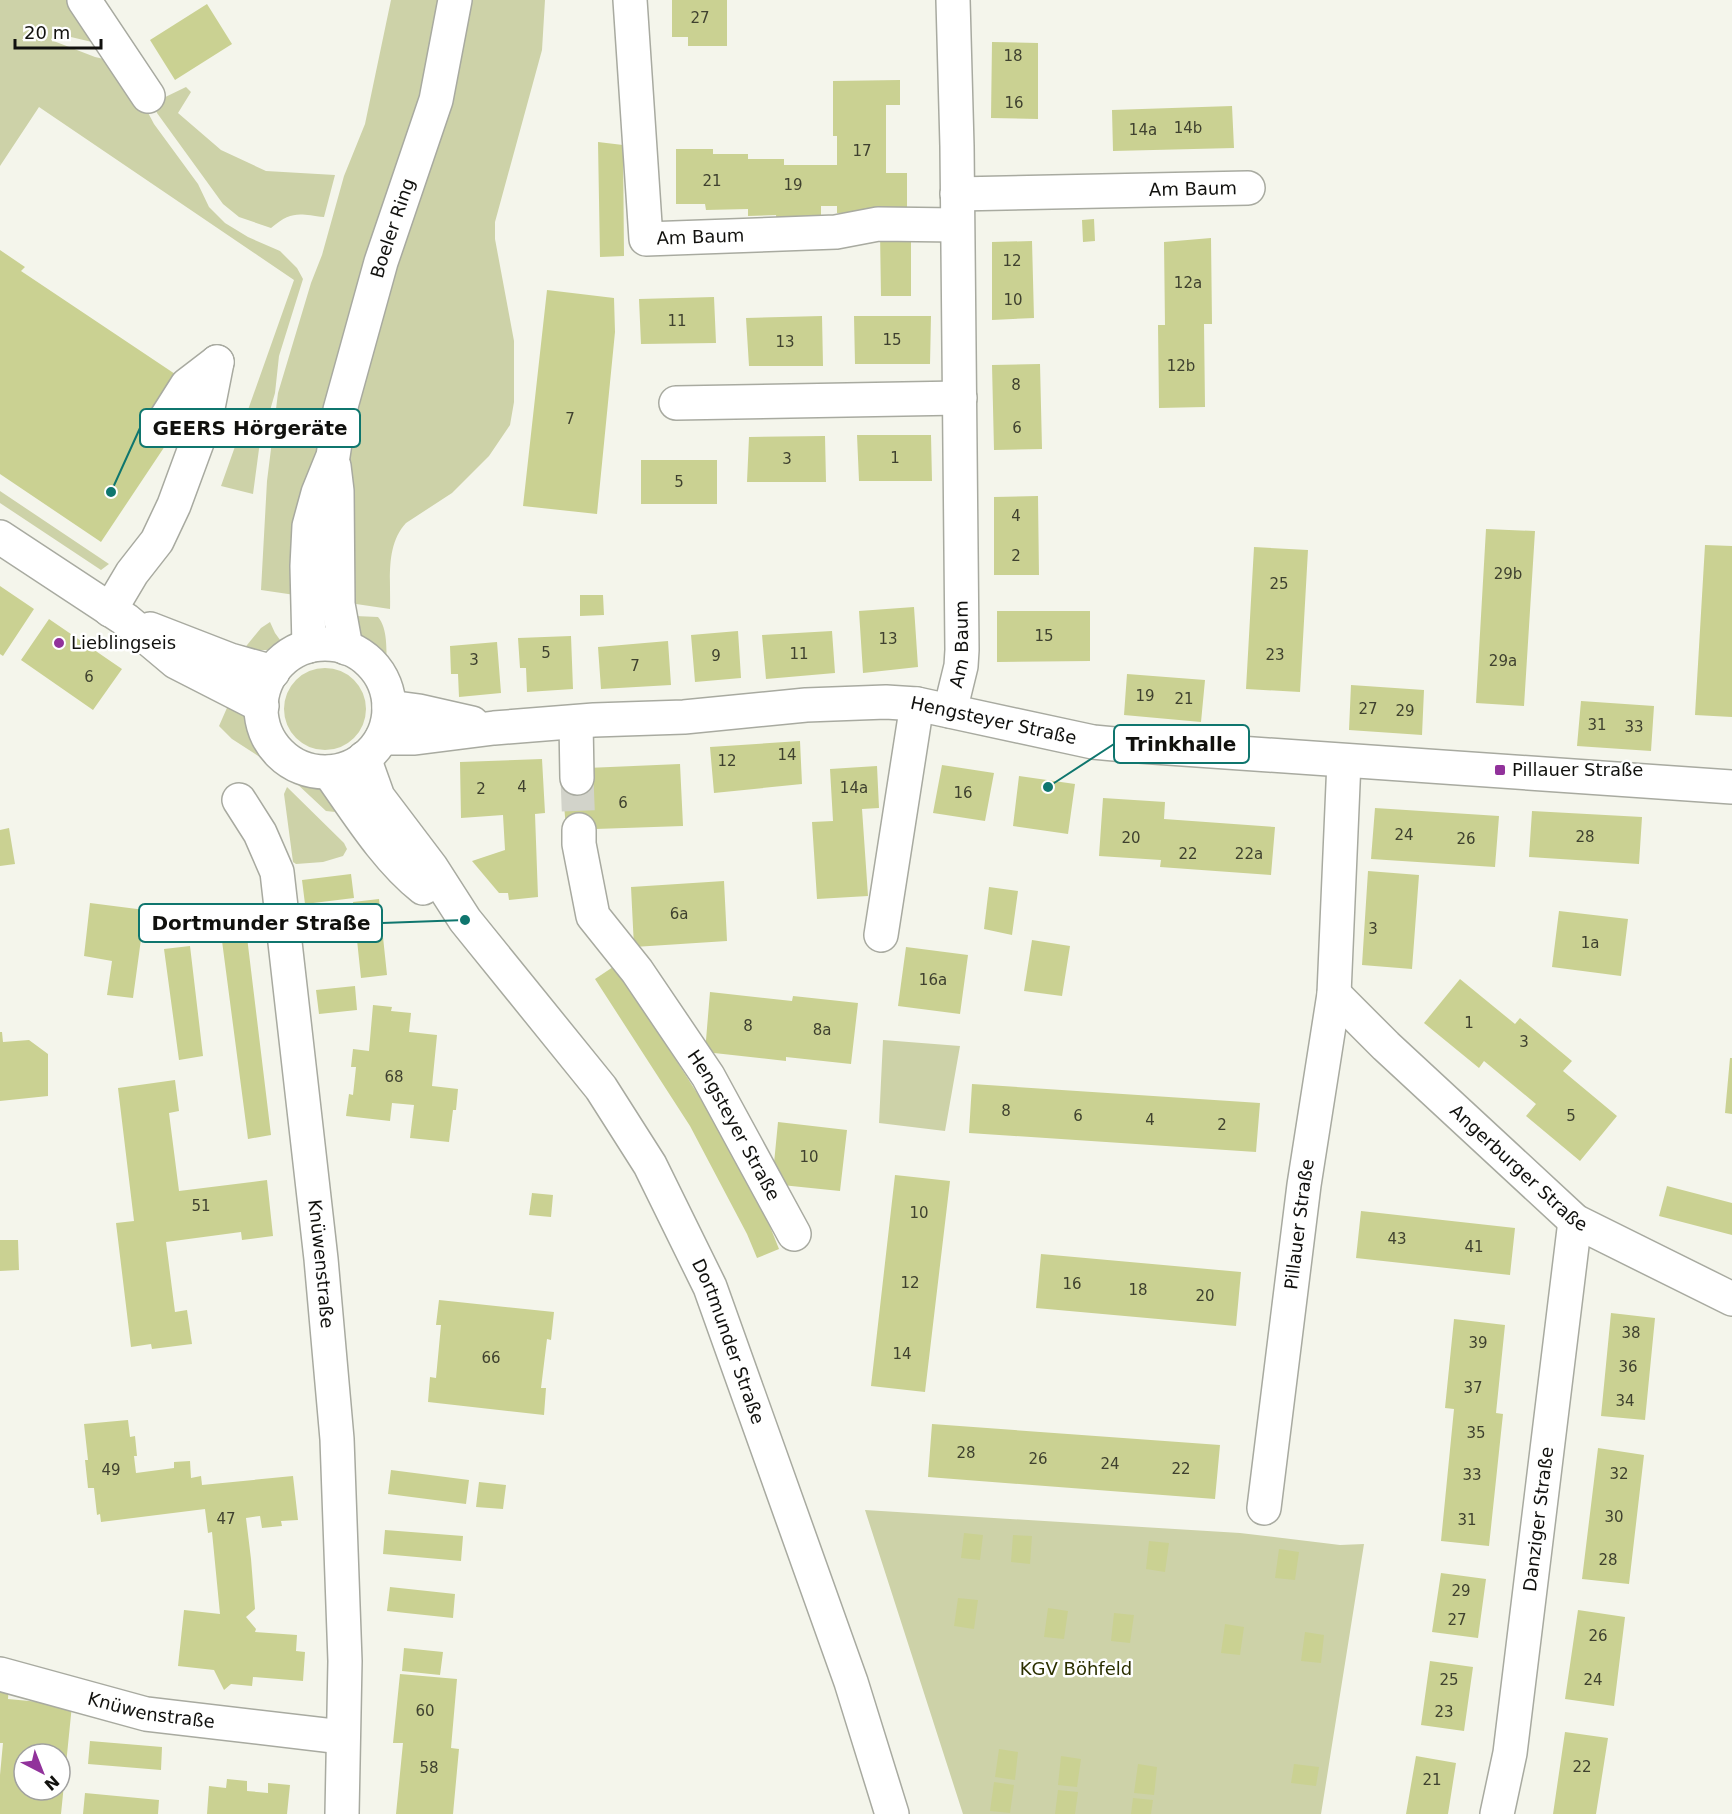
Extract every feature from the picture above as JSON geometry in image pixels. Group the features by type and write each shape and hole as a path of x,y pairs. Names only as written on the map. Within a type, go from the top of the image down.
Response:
{"street":[{"path":"84,0 148,96"},
{"name":"Boeler Ring","path":"309,646 307,566 309,526 318,493 333,456 340,410 375,283 436,100 455,0"},
{"name":"Am Baum","path":"630,0 646,239 836,232 957,209 1248,188"},
{"name":"Am Baum","path":"950,711 961,666 962,650 953,0"},
{"path":"118,615 132,573 157,541 179,495 206,418 217,362 187,385 161,426"},
{"path":"676,404 960,398"},
{"name":"Boeler Ring","path":"333,456 337,491 338,604 346,648"},
{"path":"0,537 118,615 176,662 262,706"},
{"path":"118,615 230,660 273,672"},
{"path":"328,644 346,648 360,654 379,674 386,690 378,734 352,766 329,772 301,767 279,752 264,727 262,706 265,688 273,672 291,654 309,646 328,644"},
{"name":"Hengsteyer Straße","path":"378,734 415,738 494,728 684,717 806,705 886,702 917,704 1093,742 1732,787"},
{"path":"881,935 917,704"},
{"path":"576,722 578,778"},
{"name":"Dortmunder Straße","path":"378,734 378,797 431,867 465,920 601,1088 650,1166 710,1287 851,1682 892,1814"},
{"name":"Pillauer Straße","path":"1264,1508 1304,1185 1334,994 1344,761"},
{"name":"Dortmunder Straße","path":"329,772 380,842 414,881 465,920"},
{"name":"Knüwenstraße","path":"239,800 260,833 277,872 310,1161 337,1439 345,1661 342,1814"},
{"name":"Hengsteyer Straße","path":"579,830 579,844 593,916 637,971 708,1076 794,1234"},
{"name":"Angerburger Straße","path":"1334,994 1386,1046 1575,1221 1732,1299"},
{"name":"Danziger Straße","path":"1497,1814 1510,1753 1575,1221"},
{"name":"Knüwenstraße","path":"0,1674 146,1714 342,1737"}],"green space":[{"path":"0,0 76,0 98,40 92,42 54,33 51,40 95,57 113,61 154,124 198,184 209,207 225,223 248,237 280,251 297,268 303,279 279,356 275,393 259,449 253,494 221,486 294,280 39,107 0,166"},
{"path":"391,0 545,0 542,50 495,222 495,239 514,341 514,402 510,425 489,456 452,493 406,523 399,532 392,553 390,609 261,590 267,481 278,393 311,283 322,255 344,176 365,124"},
{"path":"186,87 191,92 178,113 221,150 266,171 335,175 324,217 290,216 271,228 239,217 223,204 157,113 153,103"},
{"path":"0,491 109,564 101,570 0,503"},
{"path":"355,616 378,617 386,640 387,665 361,638"},
{"path":"270,622 283,644 267,650 243,650 261,628"},
{"path":"325,668 341,671 354,680 363,693 366,709 363,725 354,738 341,747 325,750 309,747 296,738 287,725 284,709 287,693 296,680 309,671"},
{"path":"230,701 244,715 267,758 266,761 232,739 219,726"},
{"path":"297,779 330,793 328,800 335,812 326,811 295,782"},
{"path":"287,787 344,843 347,849 343,856 323,862 296,864 293,862 284,794"},
{"path":"883,1040 960,1046 945,1131 879,1123"},
{"name":"KGV Böhfeld","path":"865,1510 1240,1533 1340,1545 1364,1544 1321,1814 963,1814"}],"building":[{"path":"672,0 727,0 727,46 688,46 688,37 672,37"},
{"path":"207,4 232,44 175,80 150,40"},
{"path":"992,42 1038,43 1038,119 991,118"},
{"path":"900,80 900,105 886,105 886,173 907,173 907,212 837,213 837,206 821,206 821,221 777,222 776,215 748,216 748,209 706,210 705,204 676,204 676,149 713,149 713,154 748,154 748,159 784,159 784,165 837,165 837,136 833,136 833,81"},
{"path":"1232,106 1234,148 1113,151 1112,110"},
{"path":"598,142 623,145 624,256 600,257"},
{"path":"1094,219 1095,241 1083,242 1082,220"},
{"path":"880,232 911,232 911,296 881,296"},
{"path":"1211,238 1212,324 1204,324 1205,407 1159,408 1158,325 1165,325 1164,242"},
{"path":"1032,241 1034,318 992,320 992,242"},
{"path":"0,250 25,267 21,271 178,376 171,437 101,542 0,474"},
{"path":"547,290 614,298 615,332 597,514 523,506"},
{"path":"714,297 716,343 641,344 639,299"},
{"path":"822,316 823,366 749,366 746,318"},
{"path":"854,316 931,316 930,364 855,364"},
{"path":"1040,364 1042,449 994,450 992,365"},
{"path":"857,435 931,435 932,481 859,481"},
{"path":"825,436 826,482 747,482 749,437"},
{"path":"641,460 717,460 717,504 641,504"},
{"path":"1038,496 1039,575 994,575 994,497"},
{"path":"1486,529 1535,531 1524,706 1476,703"},
{"path":"1705,545 1732,546 1732,717 1695,715"},
{"path":"1254,547 1308,550 1300,692 1246,689"},
{"path":"0,586 34,609 3,656 0,654"},
{"path":"580,595 603,595 604,615 580,616"},
{"path":"914,607 918,667 863,673 859,611"},
{"path":"997,611 1090,611 1090,661 997,662"},
{"path":"49,619 122,669 93,710 21,660"},
{"path":"738,631 741,678 695,682 691,635"},
{"path":"832,631 835,673 766,679 762,635"},
{"path":"571,636 573,689 527,692 526,668 520,668 518,638"},
{"path":"668,641 671,685 601,689 598,647"},
{"path":"497,642 501,693 459,697 458,674 451,674 450,646"},
{"path":"1127,674 1205,680 1201,722 1124,715"},
{"path":"1351,685 1424,690 1422,735 1349,730"},
{"path":"1581,701 1654,706 1651,751 1577,746"},
{"path":"800,741 802,784 714,793 710,747"},
{"path":"542,759 545,813 535,814 538,897 509,900 508,893 499,893 472,861 505,850 503,815 461,818 460,762"},
{"path":"680,764 683,826 566,830 562,777 587,768"},
{"path":"942,765 994,773 985,821 933,813"},
{"path":"877,766 879,808 862,809 868,896 817,899 812,822 833,821 830,769"},
{"path":"1019,776 1075,784 1068,834 1013,826"},
{"path":"1103,798 1165,802 1164,819 1275,827 1271,875 1160,867 1161,860 1099,856"},
{"path":"1375,808 1499,816 1495,867 1371,859"},
{"path":"1532,811 1642,817 1639,864 1529,857"},
{"path":"9,828 15,864 0,866 0,830"},
{"path":"1368,871 1419,875 1412,969 1362,965"},
{"path":"351,874 354,898 305,904 302,880"},
{"path":"724,881 727,941 634,947 631,887"},
{"path":"989,887 1018,891 1012,935 984,929"},
{"path":"379,899 387,975 361,978 353,902"},
{"path":"90,903 145,910 133,998 107,995 112,961 84,956"},
{"path":"1559,911 1628,919 1621,976 1552,967"},
{"path":"247,937 271,1135 248,1139 222,941"},
{"path":"1032,940 1070,946 1062,996 1024,991"},
{"path":"190,946 203,1056 179,1060 164,949"},
{"path":"906,947 968,955 960,1014 898,1006"},
{"path":"613,967 710,1113 769,1224 779,1249 757,1258 747,1234 690,1126 595,979"},
{"path":"1460,979 1515,1024 1520,1018 1572,1061 1563,1071 1617,1116 1580,1161 1526,1116 1536,1104 1484,1061 1479,1068 1424,1023"},
{"path":"355,986 357,1010 319,1014 316,990"},
{"path":"710,992 792,1001 793,996 858,1003 851,1064 786,1057 786,1061 705,1052"},
{"path":"373,1005 392,1007 391,1011 411,1013 409,1032 437,1035 432,1086 458,1089 449,1142 410,1138 414,1105 392,1103 390,1121 346,1116 349,1094 353,1095 356,1067 351,1067 353,1049 369,1051"},
{"path":"0,1032 2,1032 3,1042 29,1040 48,1054 48,1096 0,1101"},
{"path":"1730,1058 1732,1058 1732,1114 1725,1113"},
{"path":"175,1080 179,1111 169,1113 179,1191 267,1180 273,1236 242,1240 241,1232 166,1242 175,1312 187,1310 192,1344 152,1349 151,1344 131,1347 116,1223 134,1221 118,1088"},
{"path":"972,1084 1260,1103 1256,1152 969,1133"},
{"path":"778,1122 847,1130 840,1191 772,1184"},
{"path":"895,1175 950,1181 925,1392 871,1386"},
{"path":"1667,1186 1732,1203 1732,1235 1659,1216"},
{"path":"532,1193 553,1195 551,1217 529,1215"},
{"path":"1361,1211 1515,1228 1510,1275 1356,1258"},
{"path":"0,1240 18,1240 19,1270 0,1271"},
{"path":"1041,1254 1241,1272 1236,1326 1036,1308"},
{"path":"439,1300 554,1312 551,1340 547,1339 541,1388 546,1388 544,1415 428,1402 430,1377 436,1378 441,1325 436,1325"},
{"path":"1611,1313 1655,1318 1645,1420 1601,1416"},
{"path":"1454,1319 1505,1325 1496,1413 1503,1414 1489,1546 1441,1541 1454,1409 1445,1408"},
{"path":"128,1420 130,1437 135,1436 136,1473 174,1468 174,1462 190,1461 191,1478 201,1476 202,1485 293,1476 298,1520 281,1521 282,1526 262,1528 260,1516 246,1518 255,1609 246,1617 256,1629 255,1632 297,1635 296,1651 305,1652 303,1681 253,1677 252,1686 231,1684 224,1690 214,1670 178,1666 184,1610 220,1614 212,1532 208,1533 205,1509 101,1522 100,1514 97,1515 94,1488 88,1488 84,1424"},
{"path":"932,1424 1220,1445 1215,1499 928,1477"},
{"path":"1598,1448 1644,1455 1629,1584 1582,1579"},
{"path":"391,1470 469,1480 466,1504 388,1494"},
{"path":"479,1482 506,1485 503,1509 476,1507"},
{"path":"385,1530 463,1536 461,1561 383,1554"},
{"path":"964,1533 983,1535 980,1560 961,1558"},
{"path":"1013,1535 1032,1536 1030,1564 1011,1562"},
{"path":"1149,1541 1169,1543 1165,1572 1146,1569"},
{"path":"1279,1549 1299,1552 1295,1580 1275,1578"},
{"path":"1441,1573 1486,1579 1478,1638 1432,1632"},
{"path":"390,1587 455,1594 453,1618 387,1611"},
{"path":"958,1598 978,1600 974,1629 954,1626"},
{"path":"1048,1608 1068,1611 1064,1639 1044,1637"},
{"path":"1578,1610 1625,1617 1614,1706 1565,1699"},
{"path":"1114,1613 1134,1615 1130,1643 1111,1641"},
{"path":"1225,1624 1244,1627 1240,1655 1221,1653"},
{"path":"1305,1632 1324,1635 1321,1663 1301,1661"},
{"path":"404,1648 443,1652 440,1675 402,1671"},
{"path":"1430,1661 1473,1667 1464,1731 1421,1725"},
{"path":"400,1674 457,1679 451,1748 459,1749 453,1814 396,1814 403,1743 393,1743"},
{"path":"0,1683 9,1684 8,1699 72,1705 68,1742 12,1742 12,1802 62,1802 61,1814 0,1814 3,1743 0,1743"},
{"path":"1565,1732 1608,1738 1596,1814 1553,1814"},
{"path":"90,1741 162,1747 161,1770 88,1764"},
{"path":"999,1749 1018,1752 1015,1780 995,1777"},
{"path":"1061,1756 1081,1759 1077,1787 1058,1785"},
{"path":"1416,1756 1456,1763 1448,1814 1406,1814"},
{"path":"1138,1764 1157,1767 1154,1795 1134,1793"},
{"path":"1294,1764 1319,1767 1316,1786 1291,1783"},
{"path":"227,1779 247,1781 247,1791 268,1793 268,1783 290,1785 287,1814 207,1814 209,1786 226,1788"},
{"path":"994,1782 1014,1785 1010,1813 990,1811"},
{"path":"1058,1790 1078,1792 1075,1814 1055,1814"},
{"path":"85,1793 159,1800 158,1814 83,1814"},
{"path":"1133,1798 1153,1800 1151,1814 1131,1814"}],"tunnel":[{"path":"577,778 579,830"}],"place":[{"name":"GEERS Hörgeräte","path":"111,492"},
{"name":"Lieblingseis","path":"59,643"},
{"name":"Pillauer Straße","path":"1500,770"},
{"name":"Trinkhalle","path":"1048,787"},
{"name":"Dortmunder Straße","path":"465,920"}]}
